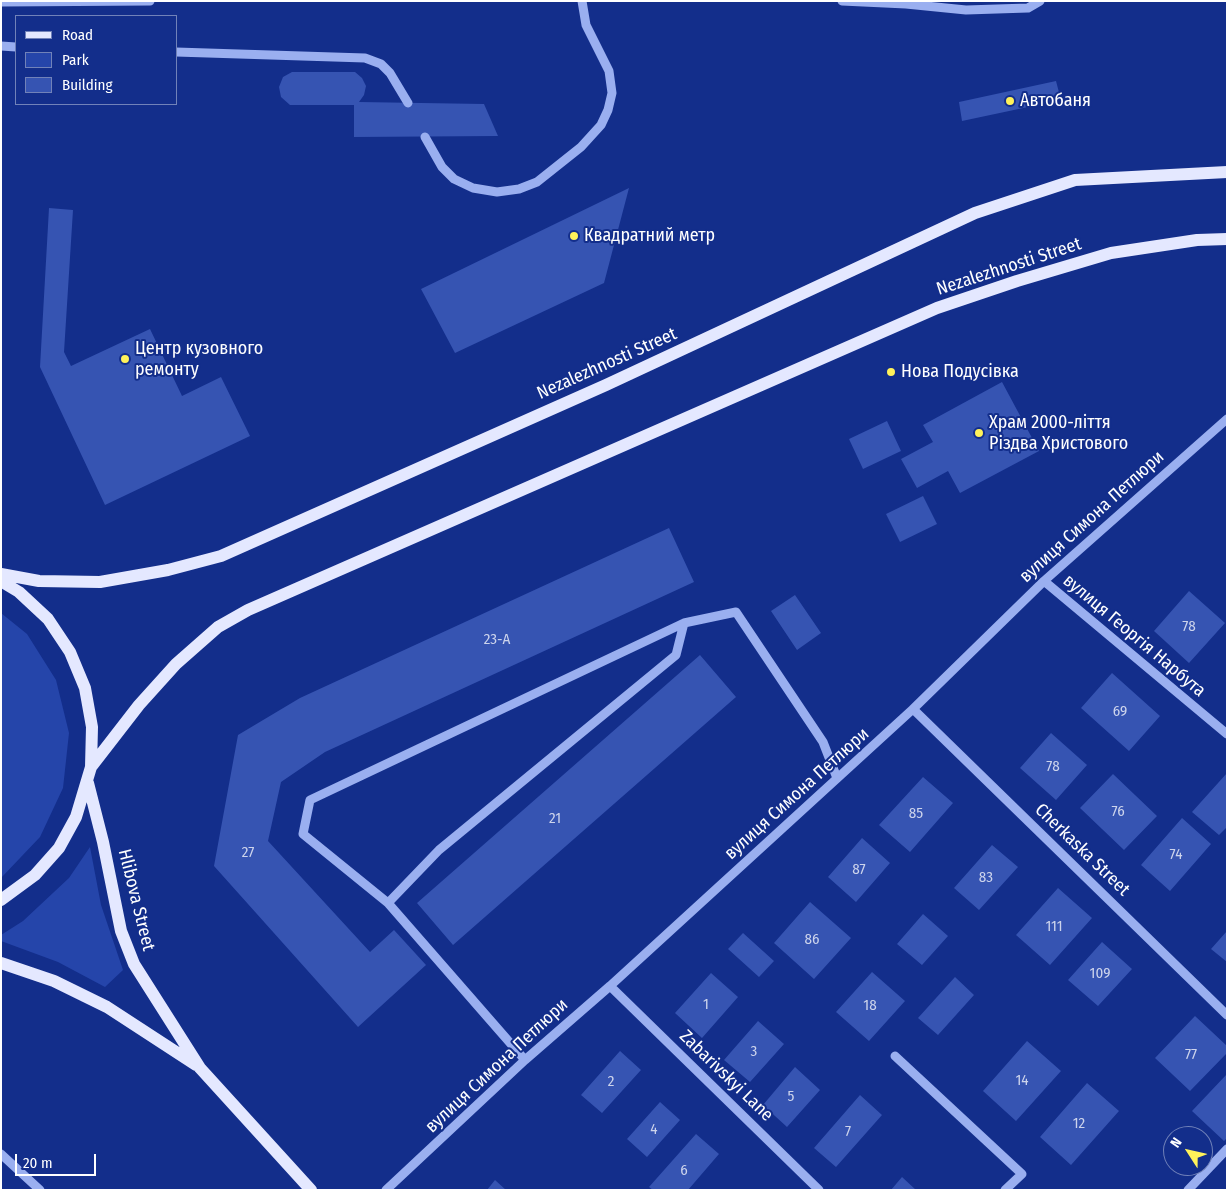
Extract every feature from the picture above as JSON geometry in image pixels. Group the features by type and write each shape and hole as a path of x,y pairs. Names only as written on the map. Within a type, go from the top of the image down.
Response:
{"main road":[{"name":"Nezalezhnosti Street","path":"1,574 39,580 100,582 168,570 221,556 606,385 975,213 1075,180 1227,172"},
{"name":"Nezalezhnosti Street","path":"91,767 139,705 176,664 218,627 248,610 937,308 1017,281 1111,254 1197,240 1227,239"},
{"name":"Nezalezhnosti Street","path":"1,581 19,592 48,619 70,652 87,698 92,727 91,767 88,783 76,817 59,848 35,875 1,900"},
{"name":"Hlibova Street","path":"88,783 103,842 121,932 134,964 200,1068 311,1190"},
{"name":"Hlibova Street","path":"1,963 54,981 107,1007 200,1068"}],"street":[{"path":"1,2 150,1"},
{"path":"424,138 442,168 454,179 473,188 497,192 518,189 537,182 581,147 601,125 608,110 612,93 609,71 586,25 582,1"},
{"path":"842,1 906,4 966,10 1028,8 1040,1"},
{"path":"1,46 15,47"},
{"path":"178,52 365,58 381,64 390,73 408,103"},
{"name":"вулиця Симона Петлюри","path":"386,1190 525,1060 610,986 913,709 1044,581 1227,419"},
{"name":"вулиця Георгія Нарбута","path":"1044,581 1227,734"},
{"path":"525,1060 388,904 303,834 310,800 684,623 736,612 823,742 838,778"},
{"path":"388,904 439,850 676,654 684,623"},
{"name":"Cherkaska Street","path":"913,709 1227,1015"},
{"name":"Zabarivskyi Lane","path":"610,986 819,1190"},
{"path":"895,1056 1022,1174 1005,1190"},
{"path":"1188,1190 1227,1149"},
{"path":"1,1154 40,1190"}],"green space":[{"path":"1,613 27,634 56,680 69,733 63,788 40,837 1,878"},
{"path":"90,847 101,905 123,970 105,987 58,962 1,941 1,935 23,921 69,878"}],"building":[{"path":"292,72 355,72 362,78 366,86 364,95 359,102 484,104 498,136 354,137 354,105 290,105 281,97 279,87 283,77"},
{"name":"Автобаня","path":"1056,81 1061,100 962,121 959,102"},
{"name":"Квадратний метр","path":"629,188 604,283 455,353 421,289"},
{"name":"Центр кузовного ремонту","path":"49,208 73,210 64,352 71,366 150,329 182,396 221,377 250,436 105,505 40,367"},
{"name":"Храм 2000-ліття Різдва Христового","path":"1002,382 1039,451 960,493 948,471 917,488 901,459 933,442 923,425"},
{"path":"887,421 901,451 863,469 849,439"},
{"path":"923,496 937,524 900,542 886,514"},
{"path":"669,528 694,582 325,752 281,782 268,841 370,952 394,930 426,965 358,1027 214,866 238,735 300,698"},
{"path":"1189,591 1225,623 1189,663 1154,631"},
{"path":"795,595 821,633 797,650 771,611"},
{"path":"700,655 736,697 453,945 417,903"},
{"path":"1112,673 1160,716 1129,751 1081,708"},
{"path":"1051,733 1087,765 1056,800 1020,768"},
{"path":"1227,773 1227,827 1219,835 1192,812"},
{"path":"1113,774 1157,816 1124,850 1080,808"},
{"path":"923,777 953,803 910,852 879,825"},
{"path":"1182,818 1211,844 1170,891 1141,865"},
{"path":"862,838 890,863 856,902 828,877"},
{"path":"992,845 1018,867 979,910 954,888"},
{"path":"1058,888 1092,918 1050,965 1016,935"},
{"path":"810,902 851,938 814,979 774,943"},
{"path":"923,914 948,936 922,965 897,944"},
{"path":"1227,931 1227,962 1211,949"},
{"path":"743,933 774,961 759,977 728,949"},
{"path":"1102,942 1132,969 1098,1006 1068,980"},
{"path":"872,972 905,1001 869,1041 836,1012"},
{"path":"711,973 738,997 702,1038 675,1013"},
{"path":"955,977 974,995 938,1035 918,1018"},
{"path":"1195,1016 1227,1046 1227,1053 1190,1091 1155,1058"},
{"path":"758,1021 784,1044 750,1082 724,1060"},
{"path":"1027,1041 1061,1071 1016,1121 983,1091"},
{"path":"620,1051 641,1070 602,1113 581,1095"},
{"path":"795,1067 820,1090 787,1127 763,1105"},
{"path":"1227,1074 1227,1138 1224,1141 1213,1131 1213,1126 1208,1126 1192,1111"},
{"path":"1087,1083 1119,1111 1071,1165 1040,1137"},
{"path":"860,1095 882,1115 836,1167 814,1148"},
{"path":"660,1102 680,1120 647,1157 627,1139"},
{"path":"696,1134 719,1154 688,1190 653,1190 649,1187"},
{"path":"902,1177 916,1190 891,1190"},
{"path":"495,1180 506,1190 487,1190"}],"place":[{"name":"Автобаня","path":"1010,101"},
{"name":"Квадратний метр","path":"574,236"},
{"name":"Центр кузовного ремонту","path":"125,359"},
{"name":"Нова Подусівка","path":"891,372"},
{"name":"Храм 2000-ліття Різдва Христового","path":"979,433"}]}
